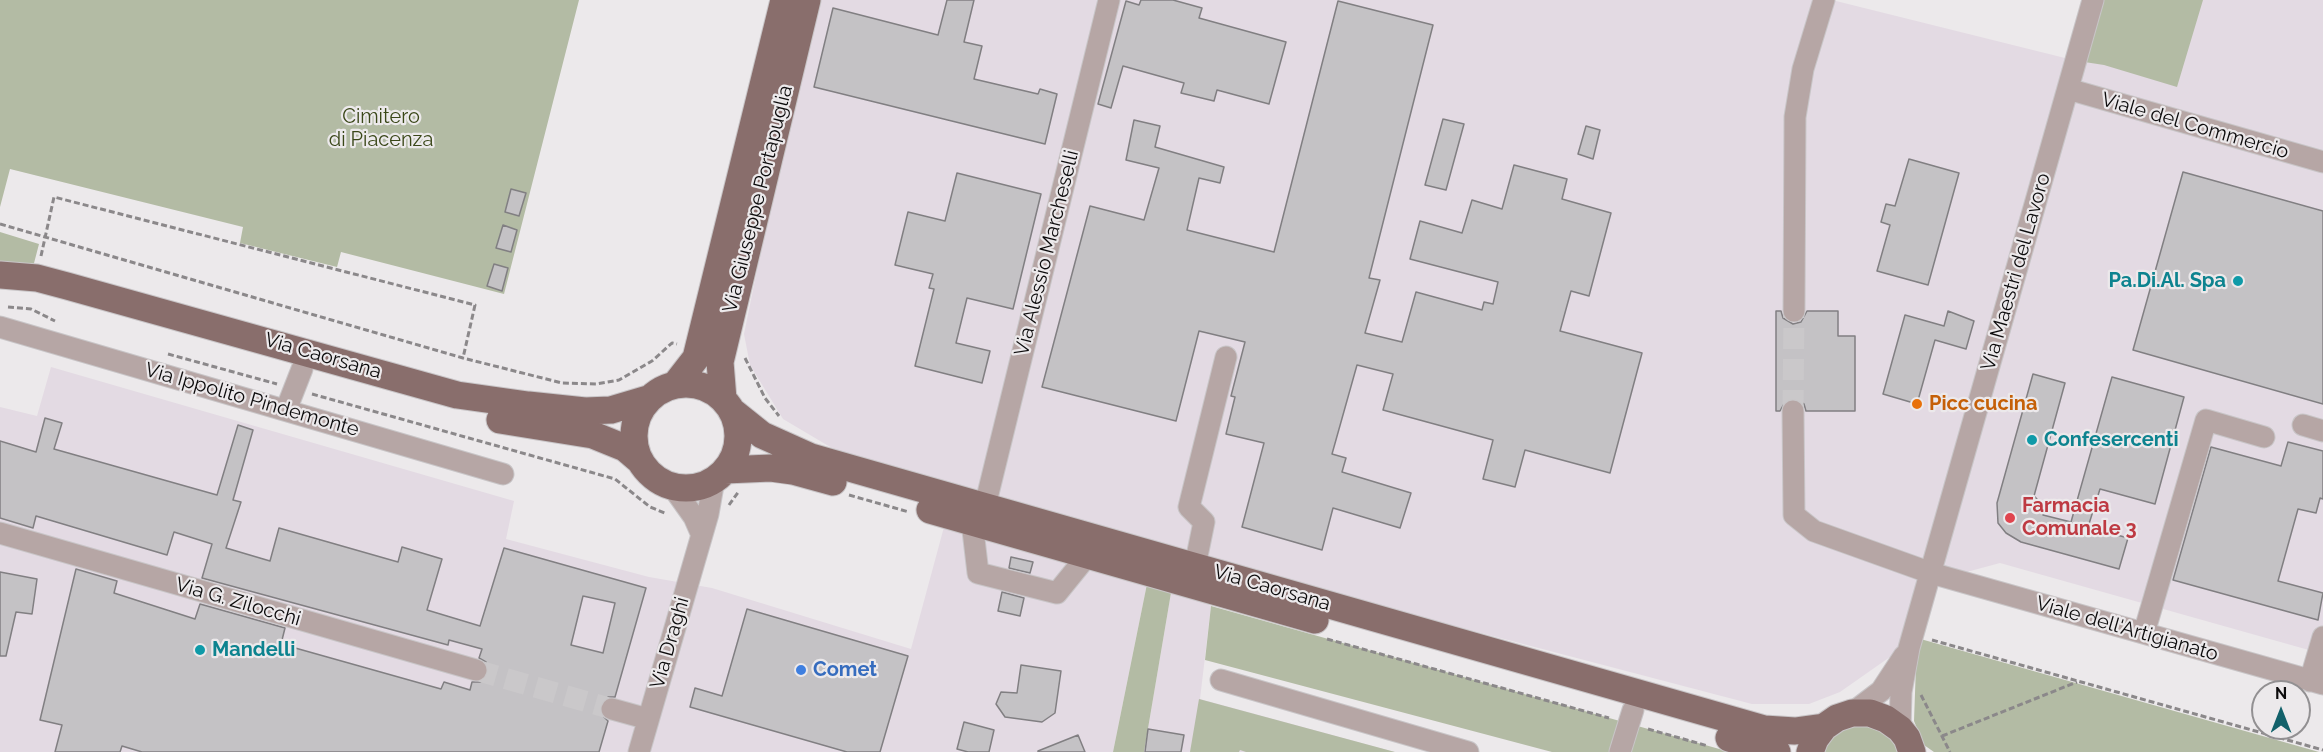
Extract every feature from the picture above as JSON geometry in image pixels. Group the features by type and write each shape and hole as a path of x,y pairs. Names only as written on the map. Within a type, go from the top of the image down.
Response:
{"main road":[{"name":"Via Giuseppe Portapuglia","path":"710,350 784,0"},
{"name":"Via Giuseppe Portapuglia","path":"675,385 696,358 710,350 807,0"},
{"name":"Via Caorsana","path":"0,275 37,278 457,395 585,411 611,410 648,399"},
{"name":"Via Caorsana","path":"0,292 34,294 298,379 456,414 593,435 625,448 639,460"},
{"name":"Via Giuseppe Portapuglia","path":"710,350 720,362 727,405"},
{"path":"692,384 709,389 727,405 737,426 738,442 726,479 686,488 672,486 659,481 639,460 634,444 634,428 639,412 648,399 660,390 675,385 692,384"},
{"name":"Via Caorsana","path":"727,405 762,435 802,454 979,514 1087,556 1630,716 1776,752"},
{"name":"Via Caorsana","path":"726,479 759,468 794,471 1195,566 1764,729 1795,731 1824,728"},
{"path":"1810,752 1815,739 1824,728 1837,718 1852,713 1870,713 1886,718 1910,745"}],"street":[{"name":"Via Alessio Marcheselli","path":"979,514 1109,0"},
{"path":"1794,311 1795,117 1803,69 1824,0"},
{"name":"Via Maestri del Lavoro","path":"1910,745 1911,689 1930,573 2093,0"},
{"name":"Viale del Commercio","path":"2068,89 2323,162"},
{"name":"Via Ippolito Pindemonte","path":"0,327 504,474"},
{"path":"1195,566 1204,522 1189,507 1226,357"},
{"path":"286,410 298,379"},
{"name":"Viale dell'Artigianato","path":"1792,411 1794,515 1814,531 1930,573 2317,683"},
{"path":"2144,633 2206,420 2264,437"},
{"path":"2303,425 2323,431"},
{"name":"Via Draghi","path":"639,752 701,522 726,479"},
{"path":"672,486 701,522"},
{"path":"979,514 978,573 1057,593 1087,556"},
{"name":"Via G. Zilocchi","path":"0,533 476,670"},
{"path":"2317,683 2323,637"},
{"name":"Via Maestri del Lavoro","path":"1852,713 1881,691 1919,647"},
{"path":"1221,680 1468,752"},
{"path":"612,709 648,719"},
{"path":"1620,752 1630,716"}],"path":[{"path":"41,258 54,197 475,305 464,358"},
{"path":"0,224 464,358 562,383 596,384 619,380 652,361 672,343 744,356 765,398 782,421"},
{"path":"0,307 31,309 62,324"},
{"path":"159,352 298,379 615,479 650,507 667,514 701,522 724,512 726,479"},
{"path":"842,493 918,514"},
{"path":"1324,638 1630,716 1708,746"},
{"path":"1919,647 1933,639 2323,750"},
{"path":"1942,736 2079,682"},
{"path":"1911,689 1950,752"}],"shaded area":[{"path":"812,0 1832,0 2077,61 2095,0 2323,0 2323,654 2000,563 1937,580 1917,638 1840,692 1809,704 1752,704 1325,592 880,468 832,448 783,419 750,365 744,334"},
{"path":"51,367 514,501 506,539 649,577 712,588 911,649 944,527 1148,579 1113,752 0,752 0,407 37,416"},
{"path":"1172,587 1211,606 1200,699 1395,752 1144,752"}],"green space":[{"name":"Cimitero di Piacenza","path":"0,0 579,0 504,294 341,252 337,267 240,243 243,227 10,169 0,207"},
{"path":"2095,0 2203,0 2177,87 2104,65 2078,61"},
{"path":"0,232 39,244 33,267 0,263"},
{"path":"1148,579 1172,587 1144,752 1113,752"},
{"path":"1211,606 1730,752 1552,752 1205,660"},
{"path":"1917,638 2251,733 2251,740 2277,740 2319,752 1934,752 1924,745 1914,721"},
{"path":"1199,699 1395,752 1246,752 1240,750 1239,752 1190,752"},
{"path":"1878,720 1907,752 1817,752 1834,727"}],"building":[{"path":"947,0 974,0 964,42 982,46 974,79 1038,94 1040,89 1057,94 1045,144 814,87 833,8 938,35"},
{"path":"1141,0 1173,0 1202,8 1199,18 1286,42 1269,104 1217,90 1214,101 1181,93 1184,83 1123,66 1111,108 1098,104 1126,1 1139,5"},
{"path":"1338,1 1433,25 1369,278 1380,280 1365,333 1402,342 1416,292 1482,310 1484,302 1493,304 1498,282 1410,259 1420,221 1462,233 1472,200 1502,209 1514,165 1567,179 1562,199 1611,213 1589,296 1571,291 1560,331 1642,353 1610,473 1525,450 1515,487 1483,479 1493,440 1383,410 1393,374 1357,365 1332,454 1346,458 1342,472 1411,493 1400,528 1333,508 1322,550 1242,527 1264,443 1226,434 1235,397 1231,396 1245,342 1199,331 1176,421 1042,387 1090,206 1144,220 1159,168 1126,160 1134,120 1160,126 1155,147 1224,167 1220,183 1199,178 1187,230 1274,252"},
{"path":"1443,119 1464,124 1446,190 1425,185"},
{"path":"1586,126 1600,130 1593,159 1578,154"},
{"path":"1909,159 1959,173 1928,285 1877,271 1890,225 1881,222 1886,204 1895,206"},
{"name":"Pa.Di.Al. Spa","path":"2183,172 2323,211 2323,404 2133,350"},
{"path":"957,173 1041,194 1013,309 967,298 956,343 990,351 982,383 915,366 934,289 929,288 933,274 895,265 908,212 945,221"},
{"path":"511,189 526,193 519,216 505,212"},
{"path":"503,225 517,230 511,252 496,248"},
{"path":"494,264 508,268 502,291 487,286"},
{"path":"1776,311 1781,311 1783,318 1793,324 1801,322 1807,311 1838,311 1838,336 1855,336 1855,411 1806,411 1804,404 1793,398 1786,400 1780,411 1776,411"},
{"path":"1948,311 1974,321 1966,349 1935,340 1917,404 1883,394 1905,315 1944,326"},
{"path":"2033,374 2065,383 2034,496 2042,504 2043,515 2071,522 2112,377 2184,397 2155,504 2100,489 2088,527 2128,538 2119,569 2021,542 2006,533 1998,523 1997,503"},
{"path":"45,418 62,423 54,449 217,495 238,425 253,430 233,500 241,502 226,548 270,561 279,528 398,562 402,547 442,559 427,610 480,626 504,548 646,588 615,697 608,697 600,705 600,713 608,721 599,752 142,752 122,746 120,752 55,752 62,725 40,720 76,569 117,581 114,593 195,619 200,604 285,628 281,644 441,689 444,682 470,690 472,682 485,679 488,668 486,662 479,658 482,649 449,640 448,645 202,578 212,544 174,532 167,555 36,516 33,528 0,518 0,441 36,452","holes":["583,596 615,603 603,653 571,645"]},
{"path":"2288,442 2323,451 2323,499 2320,498 2316,513 2298,509 2278,581 2323,593 2318,620 2173,580 2211,447 2281,466"},
{"path":"1011,557 1033,562 1030,573 1009,568"},
{"path":"0,572 37,579 32,614 16,612 6,656 0,656"},
{"path":"1002,592 1024,598 1020,616 998,611"},
{"path":"747,609 908,656 880,752 847,752 690,707 695,688 722,696"},
{"path":"1021,665 1061,671 1055,713 1042,722 1005,717 996,704 1001,692 1017,693"},
{"path":"964,722 994,730 989,752 968,752 957,749"},
{"path":"1148,729 1184,735 1181,752 1145,752"},
{"path":"1078,735 1085,752 1038,752 1038,751"}],"tunnel":[{"path":"1793,411 1794,311"},
{"path":"476,670 612,709"}],"place":[{"name":"Pa.Di.Al. Spa","path":"2238,281"},
{"name":"Picc cucina","path":"1917,404"},
{"name":"Confesercenti","path":"2032,440"},
{"name":"Farmacia Comunale 3","path":"2010,518"},
{"name":"Mandelli","path":"200,650"},
{"name":"Comet","path":"801,670"}]}
